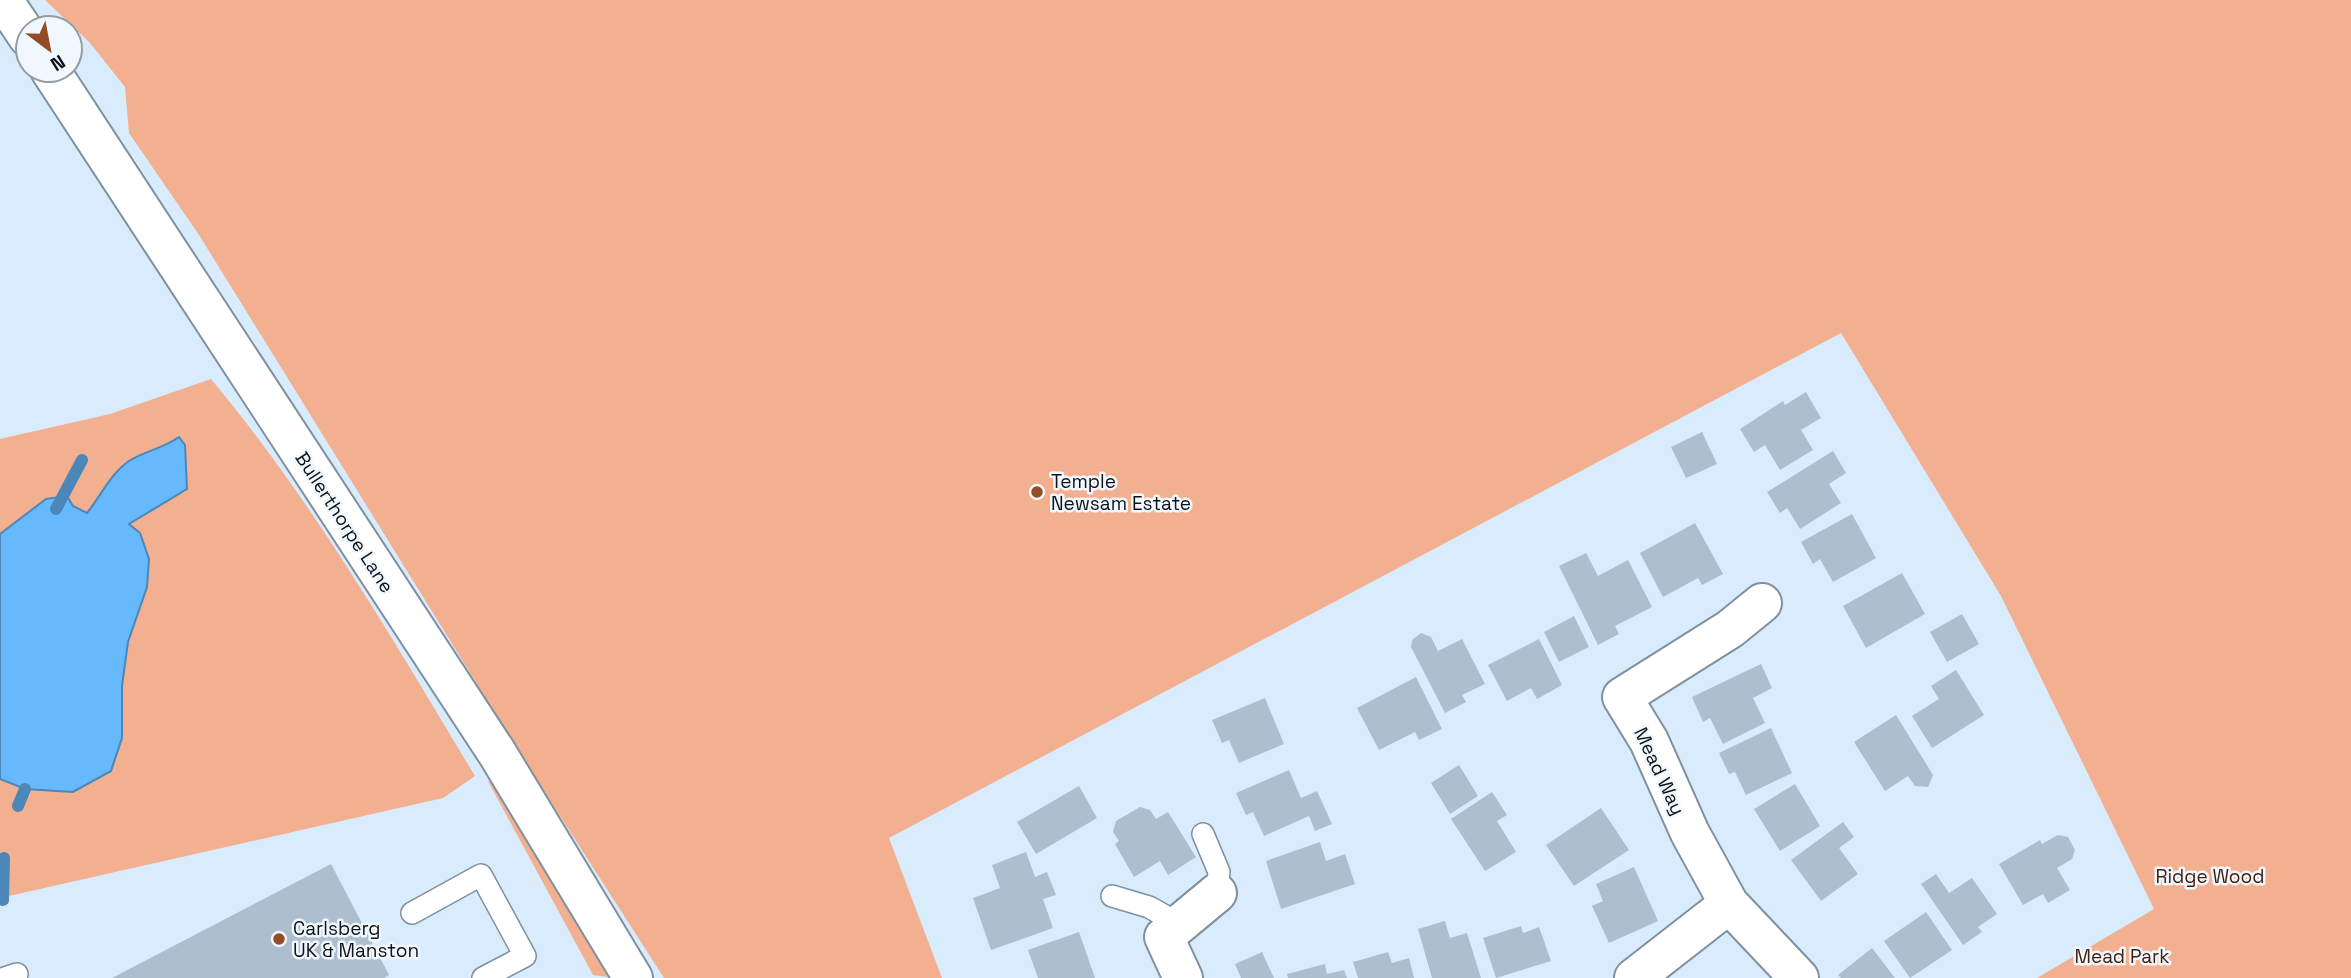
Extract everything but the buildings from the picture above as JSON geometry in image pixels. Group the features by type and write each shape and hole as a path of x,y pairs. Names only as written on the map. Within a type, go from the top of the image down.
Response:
{"street":[{"path":"3,0 14,16"},
{"name":"Bullerthorpe Lane","path":"59,84 497,753 633,978"},
{"name":"Mead Way","path":"1762,603 1730,629 1622,697 1649,741 1690,834 1729,904 1799,978"},
{"path":"1183,978 1164,937 1217,893"},
{"path":"1634,978 1729,904"}],"lane":[{"path":"1203,834 1219,872 1217,893"},
{"path":"412,913 481,875 525,956 483,978"},
{"path":"1112,896 1149,907 1179,924"}],"green space":[{"name":"Temple Newsam Estate","path":"45,0 2351,0 2351,978 2037,978 2154,909 2001,596 1841,333 889,838 942,978 664,978 524,760 199,235 129,133 125,87 84,37 84,14 60,14"},
{"path":"211,379 284,473 318,522 475,776 443,798 0,898 0,439 110,414"},
{"path":"488,781 493,782 616,978 593,975"}],"water":[{"path":"179,437 185,445 187,489 129,524 140,533 149,559 147,587 128,642 122,686 122,738 111,771 73,792 25,789 0,779 0,534 46,499 67,496 73,506 87,513 111,479 129,461"}],"waterway":[{"path":"56,509 82,460"},
{"path":"18,806 25,789"},
{"path":"3,900 4,858"}],"place":[{"name":"Temple Newsam Estate","path":"1037,492"},
{"name":"Carlsberg UK & Manston","path":"279,939"}],"park label":[{"name":"Ridge Wood","path":"2210,876"},
{"name":"Mead Park","path":"2122,956"}]}
